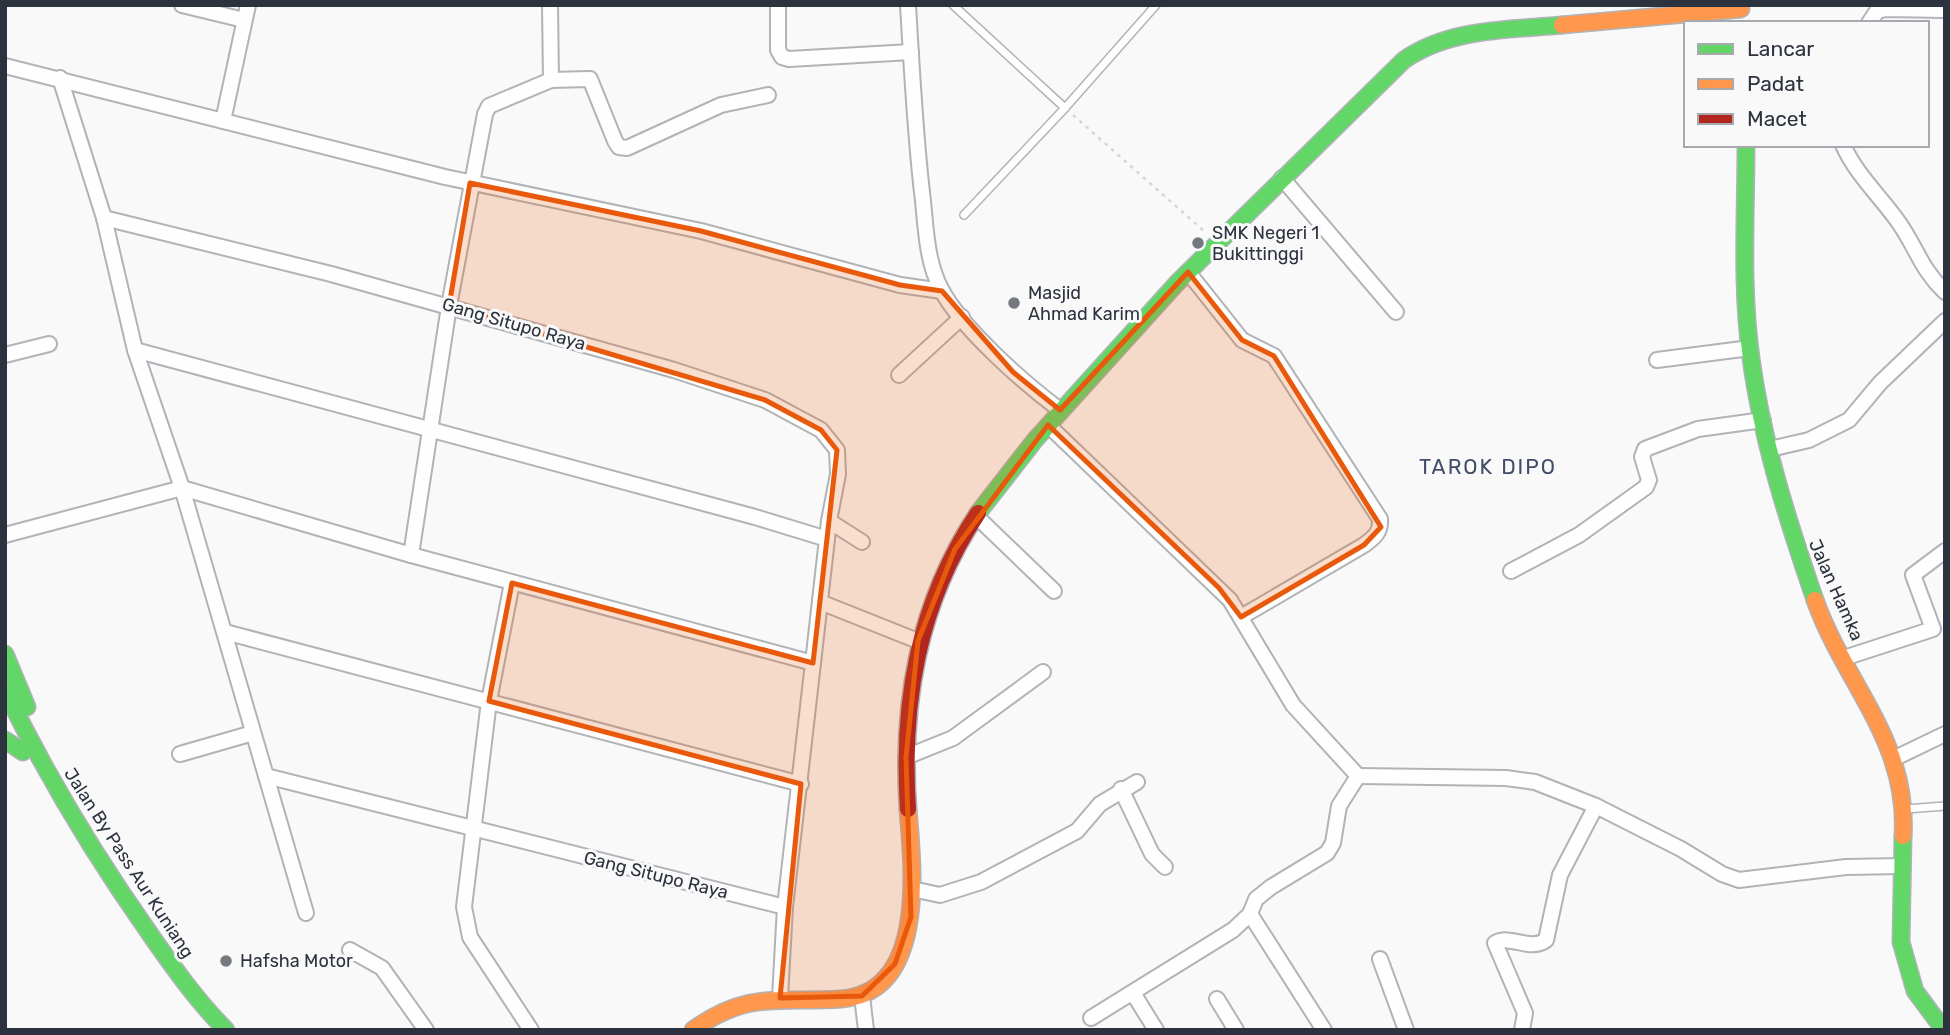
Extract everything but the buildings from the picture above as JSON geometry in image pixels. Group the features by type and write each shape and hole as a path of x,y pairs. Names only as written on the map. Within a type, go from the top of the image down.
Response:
{"main road":[{"path":"693,1030 727,1009 748,1002 780,998 841,999 862,996 880,983 895,964 911,917 906,757 918,641 944,570 976,516 1060,411 1188,272 1282,178 1404,60 1419,49 1438,42 1469,34 1741,12"},
{"name":"Jalan Hamka","path":"1746,147 1746,307 1750,348 1763,420 1796,549 1817,604 1895,758 1905,809 1900,916 1907,970 1915,991 1944,1030"},
{"name":"Jalan By Pass Aur Kuniang","path":"5,654 30,713 35,736 27,749"},
{"name":"Jalan By Pass Aur Kuniang","path":"5,690 27,749 78,853 174,996"},
{"name":"Jalan By Pass Aur Kuniang","path":"5,718 130,905 206,1025"},
{"name":"Jalan By Pass Aur Kuniang","path":"5,740 27,749"},
{"name":"Jalan By Pass Aur Kuniang","path":"188,1013 206,1025 226,1030"}],"street":[{"path":"182,5 246,13 223,121"},
{"path":"550,5 551,80"},
{"path":"778,5 778,50 782,57 789,59 911,52"},
{"path":"908,5 917,155 928,251 942,291 1013,373 1060,411"},
{"path":"1870,21 1877,11 1886,9 1945,10"},
{"path":"5,66 470,183 701,231 900,285 942,291"},
{"path":"60,78 104,218 135,350 225,632 306,913"},
{"path":"411,555 470,183 489,106 551,80 590,79 615,141 620,147 627,148 721,105 768,95"},
{"path":"1844,147 1855,167 1898,222 1919,263 1945,292"},
{"path":"1282,178 1396,312"},
{"name":"Gang Situpo Raya","path":"104,218 449,306 765,400 821,429 837,450 838,474 829,521 785,907 780,998"},
{"path":"1188,272 1242,340 1274,356 1380,519 1381,527 1376,536 1364,545 1241,617"},
{"path":"899,375 962,317"},
{"path":"1770,449 1809,440 1849,419 1889,373 1945,321"},
{"path":"5,355 49,344"},
{"path":"1657,360 1750,348"},
{"path":"135,350 827,539"},
{"path":"1511,571 1580,535 1646,487 1649,480 1642,457 1645,449 1698,429 1763,420"},
{"path":"1048,425 1219,588 1241,617 1293,705 1358,776 1516,779 1535,782 1596,806 1681,849 1722,874 1739,880 1846,867 1902,866"},
{"path":"5,535 181,488 411,555 813,663"},
{"path":"976,516 1054,592"},
{"path":"829,521 862,542"},
{"path":"1844,658 1933,629 1913,575 1945,551"},
{"path":"513,583 489,701 465,921 470,937 531,1030"},
{"path":"820,603 918,641"},
{"path":"225,632 801,784"},
{"path":"906,757 953,738 1043,672"},
{"path":"180,754 253,733"},
{"path":"1895,758 1945,734"},
{"name":"Gang Situpo Raya","path":"266,776 785,907"},
{"path":"1091,1018 1233,930 1250,914 1256,899 1328,853 1333,843 1339,806 1358,776"},
{"path":"912,889 940,895 981,882 1077,831 1100,804 1121,789 1138,782"},
{"path":"1121,789 1152,854 1165,867"},
{"path":"1522,1030 1525,1013 1495,943 1505,940 1534,945 1546,940 1560,874 1596,806"},
{"path":"1250,914 1324,1030"},
{"path":"350,950 382,968 426,1030"},
{"path":"1380,959 1406,1030"},
{"path":"1133,993 1156,1030"},
{"path":"862,996 866,1030"},
{"path":"1217,999 1236,1030"}],"lane":[{"path":"953,5 1065,108"},
{"path":"964,215 1065,108 1156,5"},
{"path":"1905,809 1945,806"}],"path":[{"path":"1065,108 1217,243"}],"highlighted area":[{"path":"470,183 701,231 900,285 942,291 1013,372 1060,410 1188,272 1242,340 1274,356 1381,527 1364,545 1241,617 1219,588 1048,425 955,549 918,641 906,757 911,917 895,964 862,996 780,998 801,784 489,701 512,583 813,663 837,450 821,430 765,400 449,306"}],"traffic: fast":[{"path":"978,513 1035,440 1177,283 1404,60 1422,50 1460,36 1562,25"},
{"path":"1746,147 1745,279 1751,358 1769,450 1815,600"},
{"path":"5,654 27,707"},
{"path":"5,690 54,784 110,875 177,971 226,1030"},
{"path":"5,740 23,752"},
{"path":"1903,836 1901,942 1915,991 1944,1030"}],"traffic: slow":[{"path":"1562,25 1741,9"},
{"path":"1815,600 1842,659 1886,742 1896,771 1902,802 1903,836"},
{"path":"693,1030 713,1017 748,1004 782,1000 841,999 869,992 888,975 901,952 909,924 912,863 908,809"}],"traffic: jam":[{"path":"908,809 908,731 911,692 918,655 941,582 957,547 978,513"}],"place":[{"name":"SMK Negeri 1 Bukittinggi","path":"1198,243"},
{"name":"Masjid Ahmad Karim","path":"1014,303"},
{"name":"Hafsha Motor","path":"226,961"}],"district":[{"name":"TAROK DIPO","path":"1488,466"}]}
